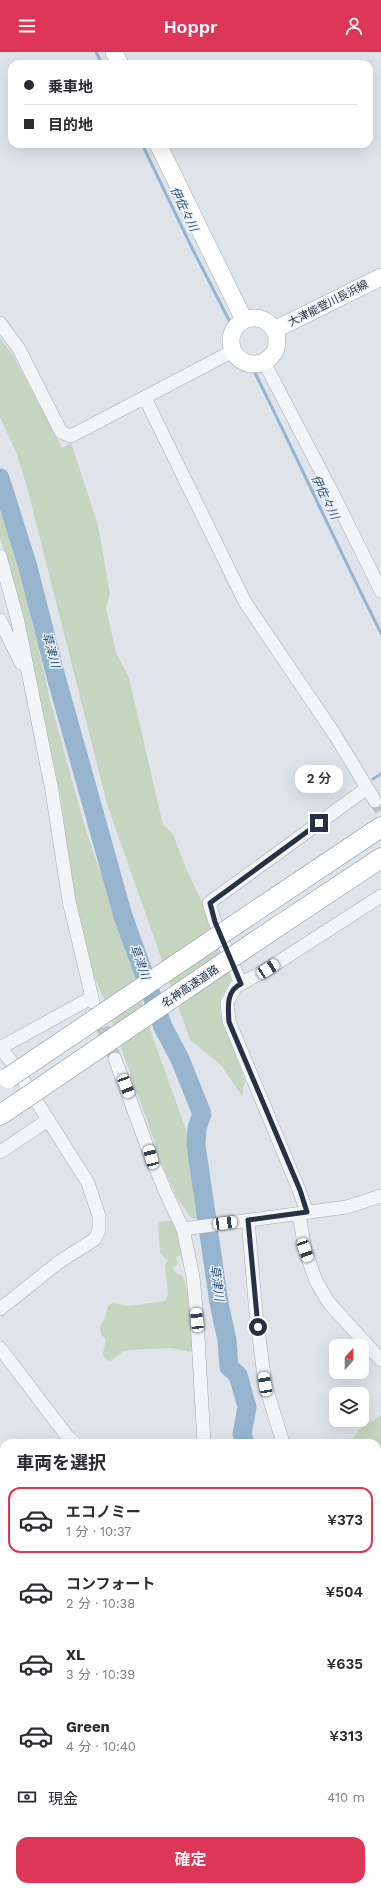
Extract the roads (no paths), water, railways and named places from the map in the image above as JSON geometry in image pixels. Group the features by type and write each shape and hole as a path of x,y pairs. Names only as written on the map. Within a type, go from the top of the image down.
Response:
{"highway":[{"path":"4,1081 381,827"},
{"name":"名神高速道路","path":"0,1115 381,858"}],"main road":[{"path":"160,148 244,320 234,330 231,337 233,351 237,357 250,364 264,362"},
{"name":"大津能登川長浜線","path":"274,330 381,277"},
{"name":"大津能登川長浜線","path":"244,320 258,318 264,320 274,330 277,344 270,357 264,362"}],"street":[{"path":"0,323 19,349 61,432 71,436 233,351"},
{"path":"264,362 335,498 381,591"},
{"path":"145,398 245,602 335,734 375,801"},
{"path":"0,556 15,608 52,791 69,900 92,1000 0,1048 11,1060 88,1183 99,1216 99,1230 95,1239 59,1262 0,1309"},
{"path":"0,620 28,677"},
{"path":"241,984 215,922 210,903 367,788"},
{"path":"381,896 268,969 236,986 227,1003 229,1022 300,1190 299,1214 305,1250 316,1281 329,1303 381,1360"},
{"path":"115,1059 151,1157 166,1193 189,1228 197,1320 204,1439"},
{"path":"0,1152 48,1120"},
{"path":"189,1228 347,1207 381,1196"},
{"path":"244,1220 265,1384 282,1439"},
{"path":"0,1348 66,1436 70,1439"}],"waterway":[{"name":"伊佐々川","path":"96,52 100,60"},
{"name":"伊佐々川","path":"144,148 193,250 231,324"},
{"name":"伊佐々川","path":"253,369 381,633"},
{"name":"草津川","path":"0,478 28,567 55,673 123,916 163,1027 180,1059 202,1114 197,1128 196,1145 219,1303 227,1340 229,1367 238,1375 247,1407 242,1434 244,1439"},
{"name":"伊佐々川","path":"373,779 381,774"}],"tunnel":[{"path":"375,801 381,810"},
{"path":"96,1010 115,1059"}]}
